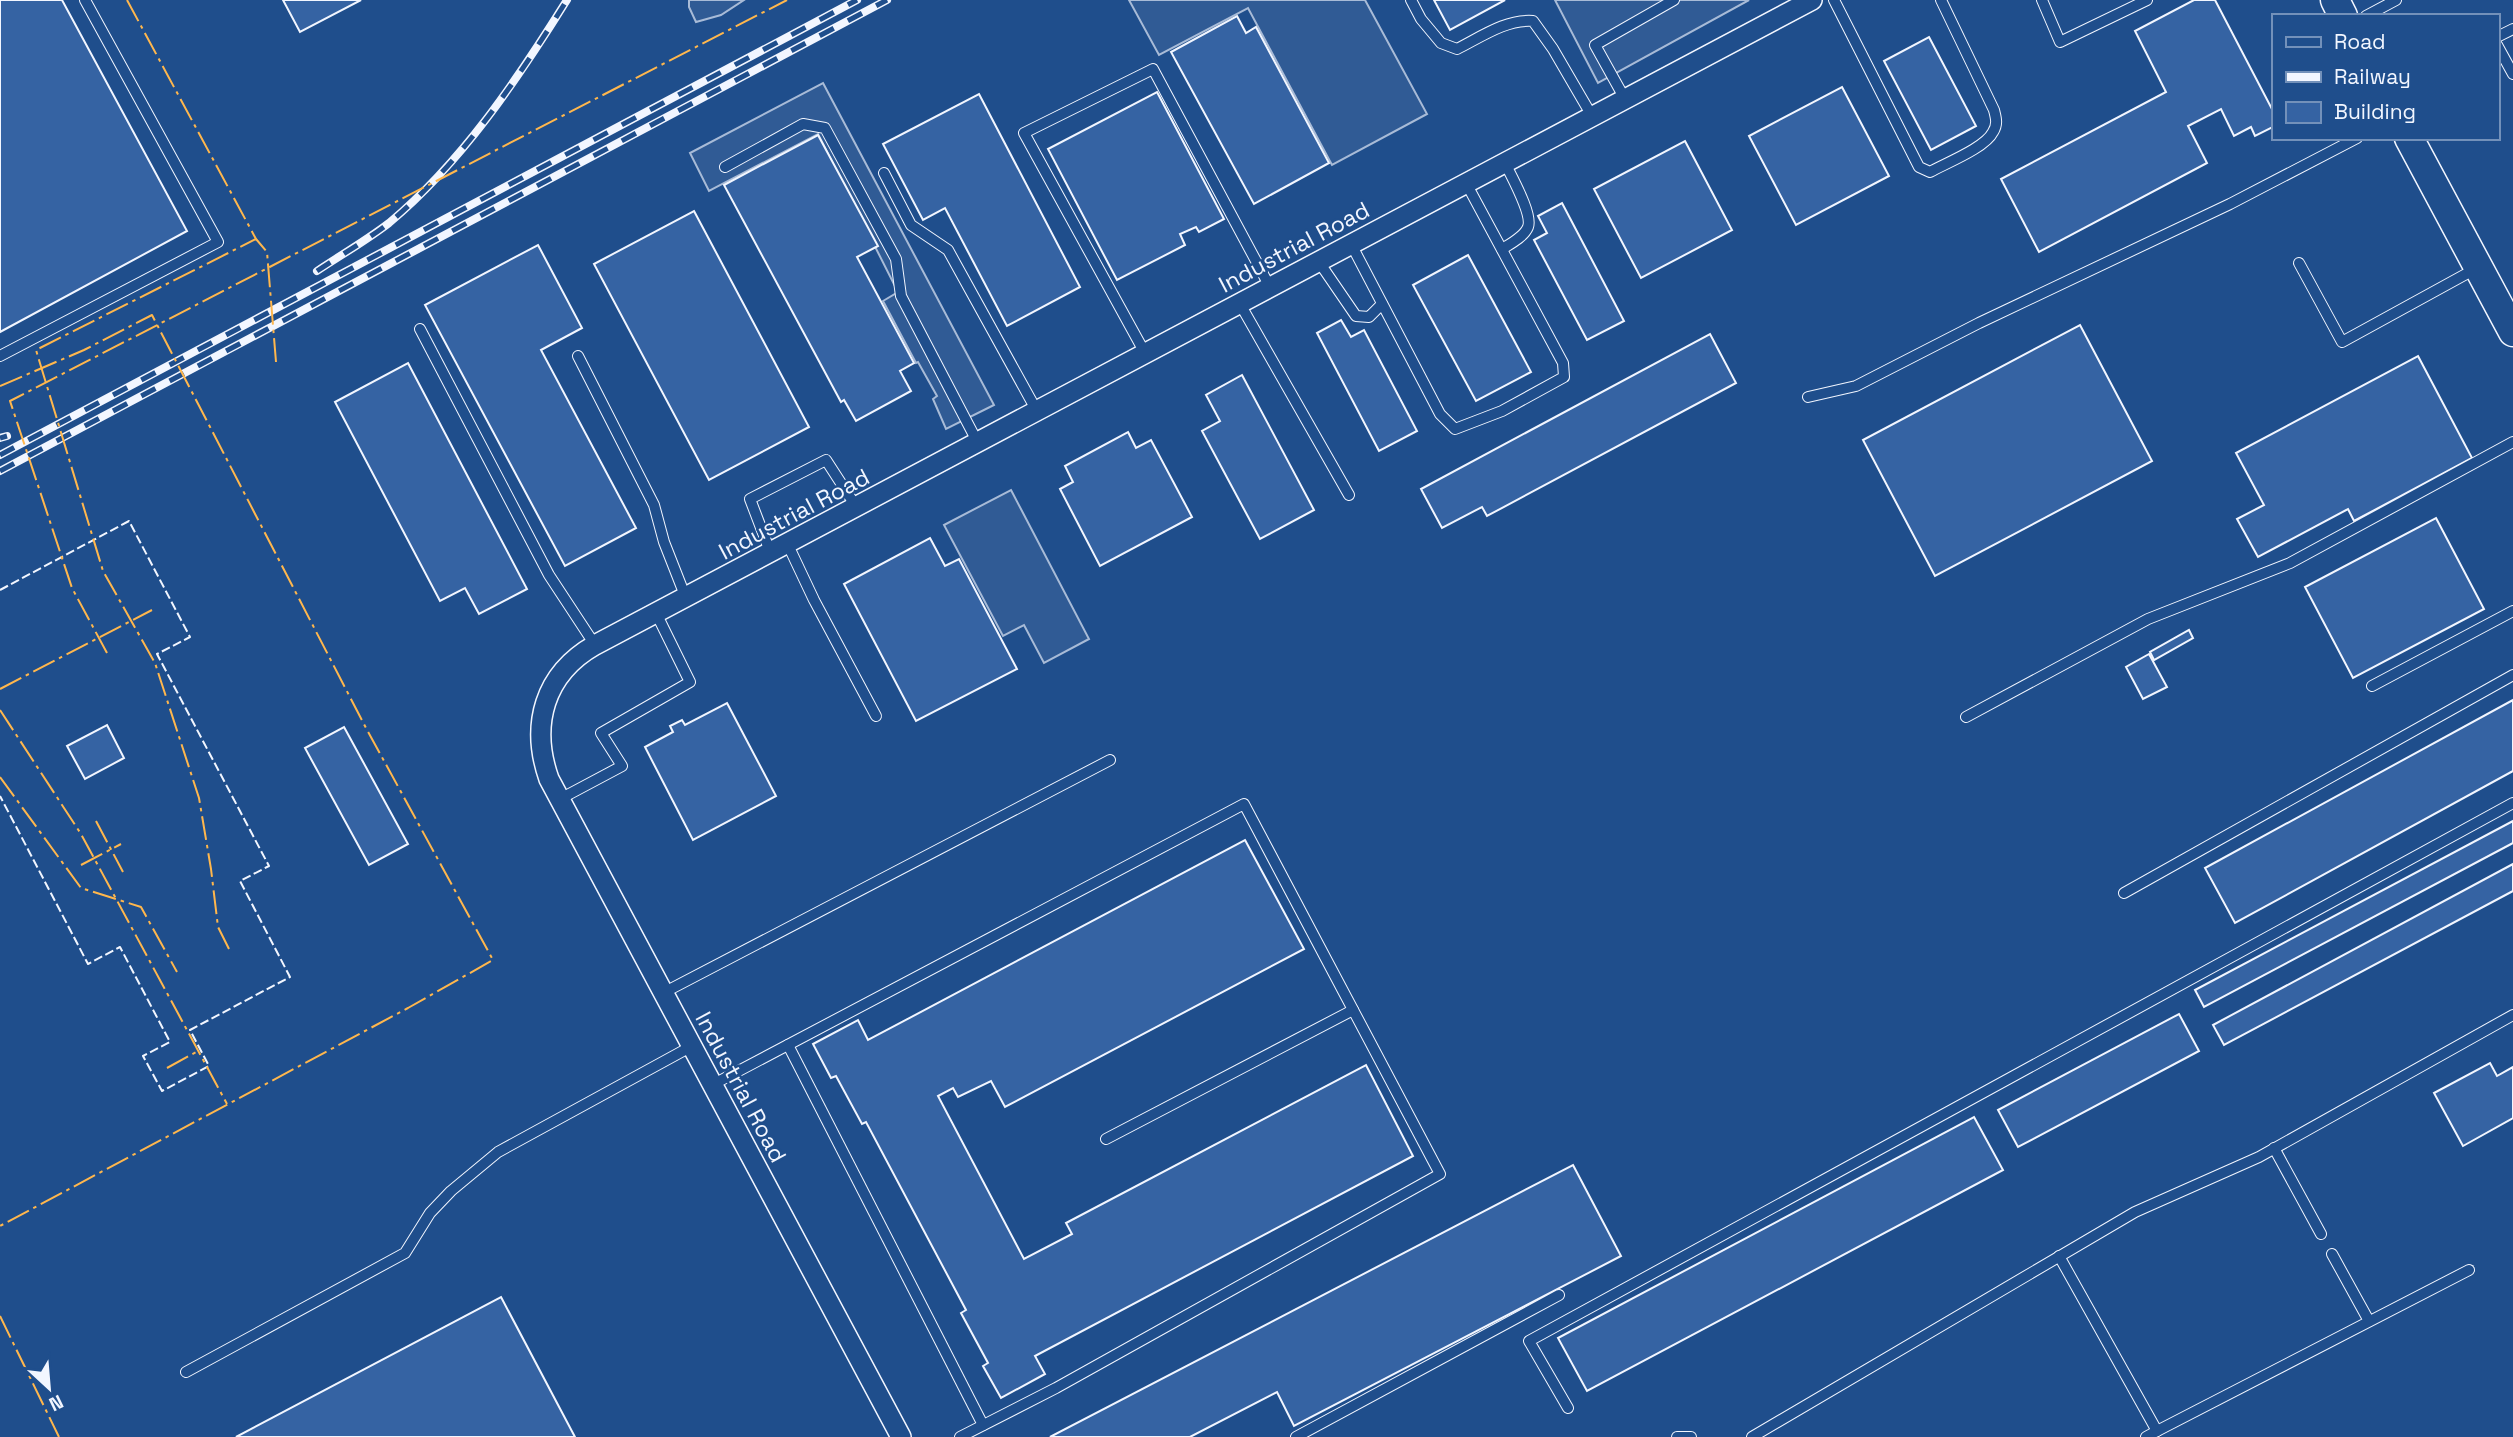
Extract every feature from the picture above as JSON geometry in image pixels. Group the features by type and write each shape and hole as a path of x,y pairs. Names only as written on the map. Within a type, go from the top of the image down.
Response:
{"main road":[{"path":"2410,140 2513,332"}],"street":[{"name":"Industrial Road","path":"901,1437 560,799 542,759 539,733 543,708 553,684 569,664 595,645 979,445 1145,353 1812,0"}],"lane":[{"path":"0,356 218,242 85,0"},
{"path":"1411,0 1421,19 1441,43 1457,49 1509,23 1533,21 1553,49 1592,116"},
{"path":"1625,99 1595,45 1674,0"},
{"path":"1833,0 1919,167 1930,172 1985,142 1997,123 1994,110 1941,0"},
{"path":"2042,0 2060,42 2147,0"},
{"path":"2370,14 2396,0"},
{"path":"2499,49 2513,74"},
{"path":"1145,353 1024,133 1153,69 1270,287"},
{"path":"725,167 803,124 825,128 896,259 901,296 979,445"},
{"path":"1808,397 1856,386 1979,323 2230,204 2353,140"},
{"path":"1502,249 1519,239 1528,228 1528,218 1505,163"},
{"path":"884,173 911,225 948,250 1038,413"},
{"path":"1351,244 1440,414 1455,429 1502,411 1564,377 1563,363 1466,183"},
{"path":"1318,261 1356,316 1369,317 1382,304"},
{"path":"2299,263 2342,342 2478,268"},
{"path":"1240,304 1349,495"},
{"path":"420,329 549,575 595,645"},
{"path":"578,356 654,505 664,542 686,598"},
{"path":"1966,717 2148,619 2290,563 2513,442"},
{"path":"857,509 826,460 750,499 876,716"},
{"path":"2372,686 2513,611"},
{"path":"560,799 622,766 601,733 690,682 656,614"},
{"path":"2124,893 2513,675"},
{"path":"663,993 1110,760"},
{"path":"1569,1408 1529,1341 2513,803"},
{"path":"712,1084 1244,804 1440,1174 1056,1388 960,1437"},
{"path":"1106,1139 1353,1010"},
{"path":"1752,1437 2135,1212 2274,1148 2513,1015"},
{"path":"788,1045 983,1425"},
{"path":"186,1372 405,1253 430,1213 451,1191 498,1152 692,1046"},
{"path":"2274,1148 2321,1234"},
{"path":"2332,1254 2369,1321"},
{"path":"2059,1256 2157,1431"},
{"path":"2146,1437 2469,1269"},
{"path":"1296,1437 1559,1295"},
{"path":"1677,1437 1691,1437"}],"shaded area":[{"path":"689,0 744,0 721,15 696,22 689,7"},
{"path":"1129,0 1365,0 1427,114 1332,165 1248,8 1159,55"},
{"path":"1555,0 1749,0 1598,83"},
{"path":"823,83 994,405 946,429 933,399 937,396 883,301 898,292 818,134 709,191 690,153"},
{"path":"1011,490 1089,639 1044,663 1024,625 1003,636 944,525"}],"building":[{"path":"0,0 62,0 187,231 0,332"},
{"path":"283,0 361,0 300,32"},
{"path":"1434,0 1505,0 1450,30"},
{"path":"2194,0 2215,0 2272,109 2272,128 2255,136 2251,127 2234,136 2221,109 2188,126 2207,163 2039,252 2001,179 2166,92 2135,31"},
{"path":"1237,16 1246,33 1256,27 1329,163 1254,204 1171,52"},
{"path":"1929,37 1976,126 1931,150 1884,61"},
{"path":"1842,87 1889,176 1796,225 1749,136"},
{"path":"1157,92 1224,219 1199,232 1196,227 1180,234 1185,245 1117,280 1048,149"},
{"path":"979,94 1080,287 1007,326 945,208 923,220 883,144"},
{"path":"818,135 878,246 857,257 914,363 900,371 911,391 856,421 844,400 841,402 724,185"},
{"path":"1685,141 1732,230 1641,278 1594,189"},
{"path":"1562,203 1624,321 1587,340 1534,240 1547,233 1538,216"},
{"path":"694,211 809,427 709,480 594,264"},
{"path":"538,245 582,328 541,350 636,528 565,566 425,305"},
{"path":"1468,255 1531,372 1476,401 1413,285"},
{"path":"1341,320 1351,337 1364,330 1417,431 1379,451 1317,333"},
{"path":"2080,325 2152,461 1935,576 1863,440"},
{"path":"1710,334 1736,383 1487,516 1482,507 1442,528 1421,489"},
{"path":"2418,356 2472,458 2354,521 2348,509 2258,557 2237,519 2264,505 2236,453"},
{"path":"408,363 527,589 479,614 465,588 440,601 335,402"},
{"path":"1242,375 1314,510 1260,539 1202,431 1220,421 1206,395"},
{"path":"1128,432 1136,448 1151,440 1192,517 1100,566 1060,489 1073,482 1065,466"},
{"path":"2436,518 2484,609 2353,678 2305,587"},
{"path":"930,538 945,566 959,559 1017,669 916,721 844,584"},
{"path":"2189,630 2193,638 2154,660 2150,652"},
{"path":"2149,654 2167,687 2143,699 2126,667"},
{"path":"2513,700 2513,771 2235,923 2205,868"},
{"path":"727,703 776,796 693,840 645,747 673,732 670,726 682,720 685,725"},
{"path":"107,725 124,758 85,779 67,746"},
{"path":"344,727 408,844 369,865 305,748"},
{"path":"2513,821 2513,843 2204,1007 2195,990"},
{"path":"1245,840 1304,949 1005,1107 991,1081 958,1097 953,1088 938,1096 1024,1259 1072,1234 1066,1223 1366,1065 1413,1156 1035,1356 1045,1374 1001,1398 983,1366 988,1363 961,1313 966,1310 866,1122 862,1124 836,1076 831,1078 813,1044 858,1020 868,1040"},
{"path":"2513,864 2513,891 2224,1045 2213,1025"},
{"path":"2179,1014 2199,1051 2018,1147 1998,1110"},
{"path":"2490,1063 2497,1076 2513,1067 2513,1118 2463,1146 2434,1093"},
{"path":"1974,1117 2003,1170 1587,1391 1558,1338"},
{"path":"1573,1165 1621,1256 1294,1426 1277,1392 1190,1437 1050,1437"},
{"path":"501,1297 575,1437 236,1437"}],"railway":[{"path":"317,271 389,223 441,174 487,119 567,0"},
{"path":"0,455 857,0"},
{"path":"0,471 887,0"},
{"path":"0,438 7,436"}],"fence":[{"path":"0,590 129,521 190,637 157,654 269,866 240,881 290,977 190,1030 209,1066 162,1091 143,1056 170,1042 120,947 88,964 0,796"}],"power":[{"path":"127,0 256,239 267,252 276,362"},
{"path":"107,653 72,588 10,401 787,0"},
{"path":"229,949 218,927 199,798 155,663 103,571 36,350 256,239"},
{"path":"0,386 84,350 152,315 366,728 493,960 0,1226"},
{"path":"0,689 152,610"},
{"path":"0,710 81,834 227,1104"},
{"path":"0,777 81,888 141,907 177,972"},
{"path":"96,821 123,872"},
{"path":"81,865 121,844"},
{"path":"167,1068 198,1051"},
{"path":"0,1316 59,1437"}]}
